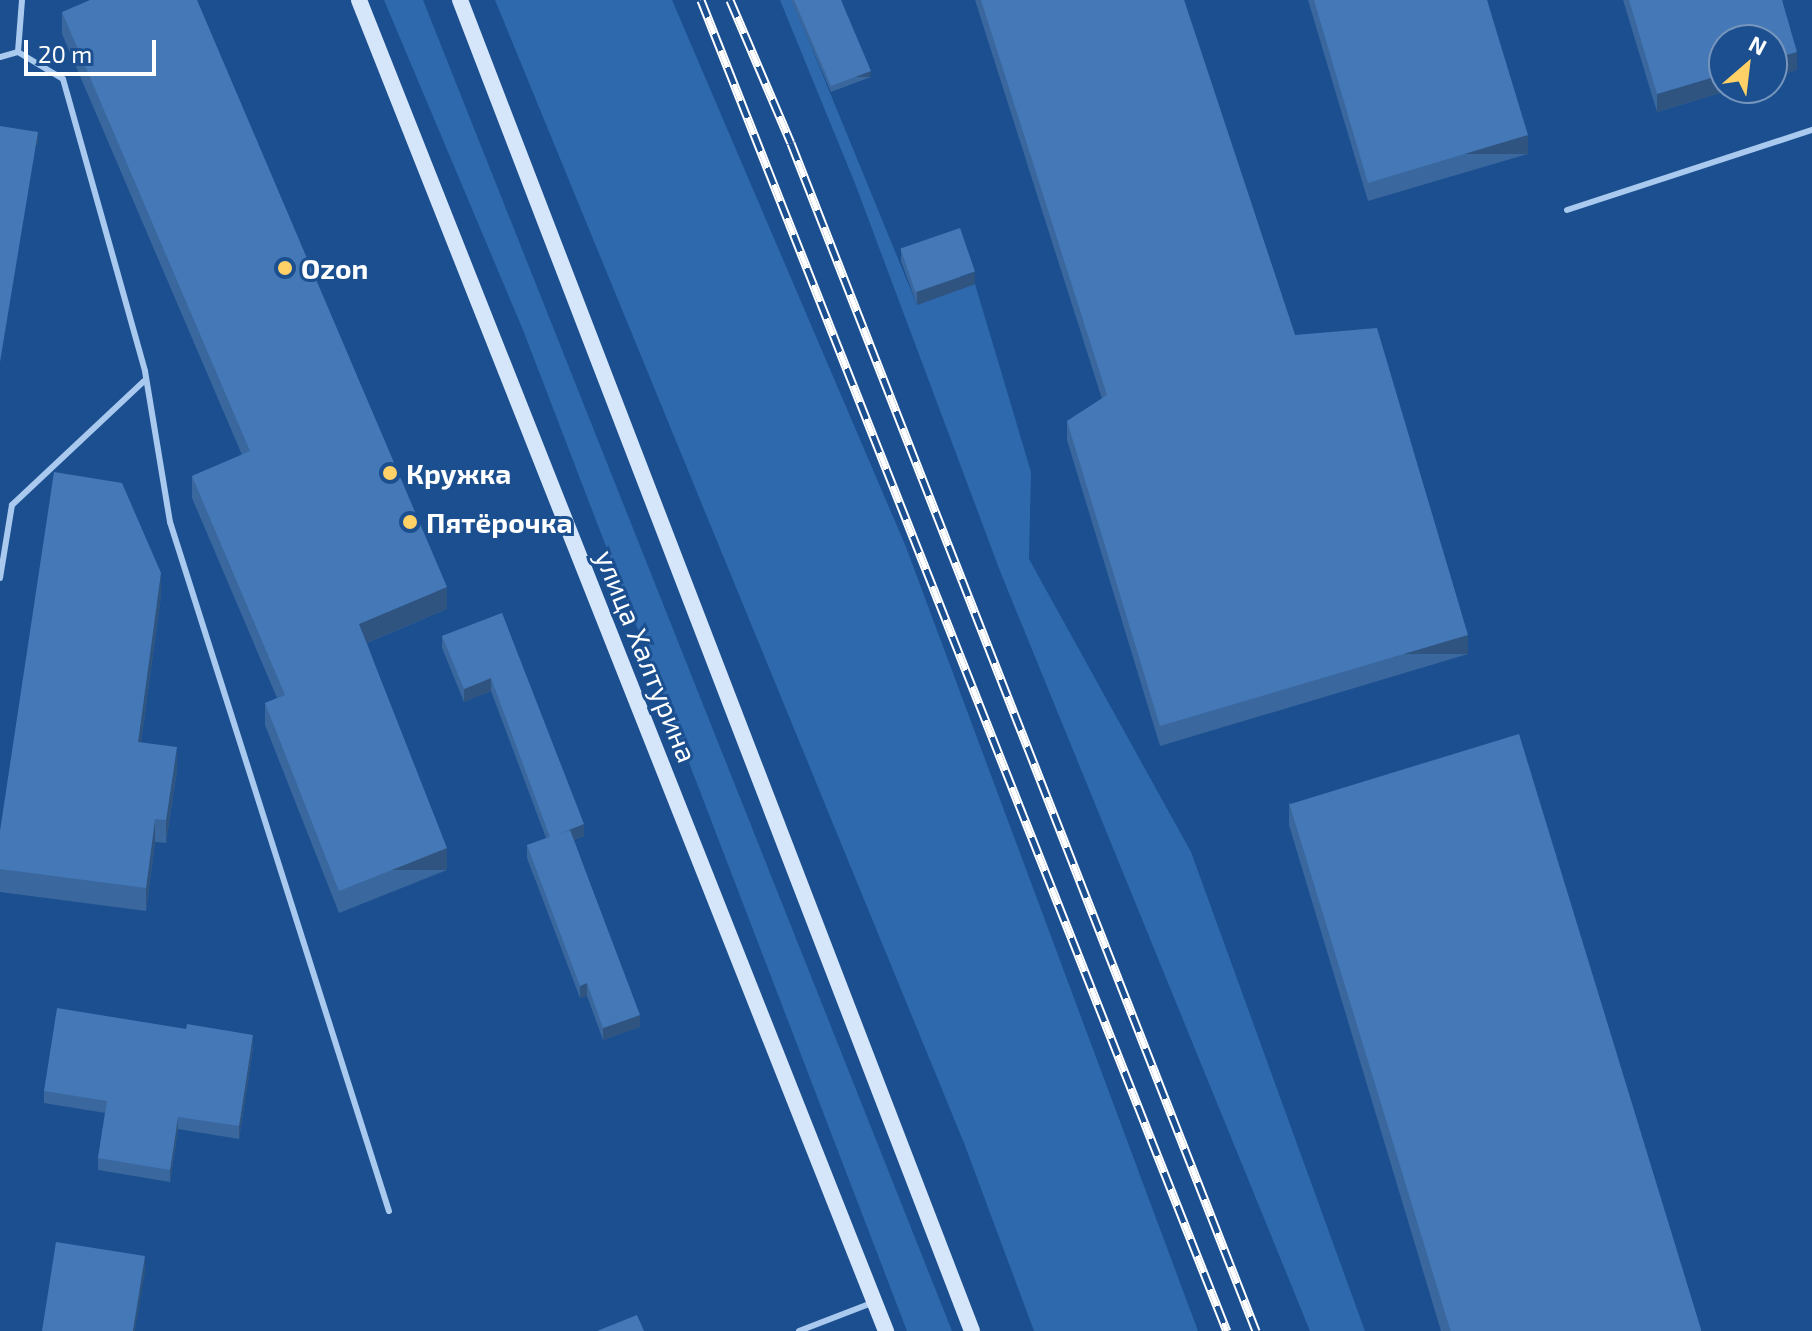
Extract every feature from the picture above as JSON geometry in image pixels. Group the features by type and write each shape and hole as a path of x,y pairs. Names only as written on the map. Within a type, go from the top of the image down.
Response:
{"main road":[{"name":"улица Халтурина","path":"359,0 886,1331"},
{"path":"460,0 972,1331"}],"lane":[{"path":"18,52 22,0"},
{"path":"0,57 18,52 63,79 145,371 170,522 389,1211"},
{"path":"1567,210 1812,130"},
{"path":"0,578 12,505 143,387 145,371"},
{"path":"799,1331 875,1302"}],"shaded area":[{"path":"384,0 423,0 952,1331 907,1331 523,330"},
{"path":"495,0 672,0 906,547 1198,1331 1034,1331 964,1143"},
{"path":"780,0 792,0 917,305 975,284 1031,472 1029,559 1191,852 1365,1331 1310,1331 1000,571 856,186"}],"building":[{"path":"90,0 197,0 447,587 359,624 447,848 339,891 265,703 285,695 192,476 250,451 62,12"},
{"path":"794,0 841,0 871,71 831,86"},
{"path":"981,0 1184,0 1295,335 1377,328 1468,635 1160,726 1067,421 1107,395"},
{"path":"1314,0 1487,0 1528,135 1368,183"},
{"path":"1629,0 1782,0 1797,52 1788,55 1788,24 1708,24 1708,79 1657,94"},
{"path":"0,126 38,132 0,362"},
{"path":"960,228 975,271 915,292 900,249"},
{"path":"54,472 122,483 161,573 138,742 177,747 166,820 155,819 146,888 0,869 0,831"},
{"path":"502,613 584,824 558,834 570,830 640,1015 603,1028 587,983 580,986 527,845 550,837 491,678 464,689 442,636"},
{"path":"1519,734 1701,1331 1451,1331 1289,804"},
{"path":"57,1008 186,1029 187,1024 253,1035 239,1126 178,1117 170,1170 98,1158 107,1101 44,1091"},
{"path":"56,1242 145,1256 133,1331 42,1331"},
{"path":"637,1315 644,1331 597,1331"}],"railway":[{"path":"701,0 1227,1331"},
{"path":"730,0 791,143 1256,1331"}],"place":[{"name":"Ozon","path":"285,268"},
{"name":"Кружка","path":"390,473"},
{"name":"Пятёрочка","path":"410,522"}]}
